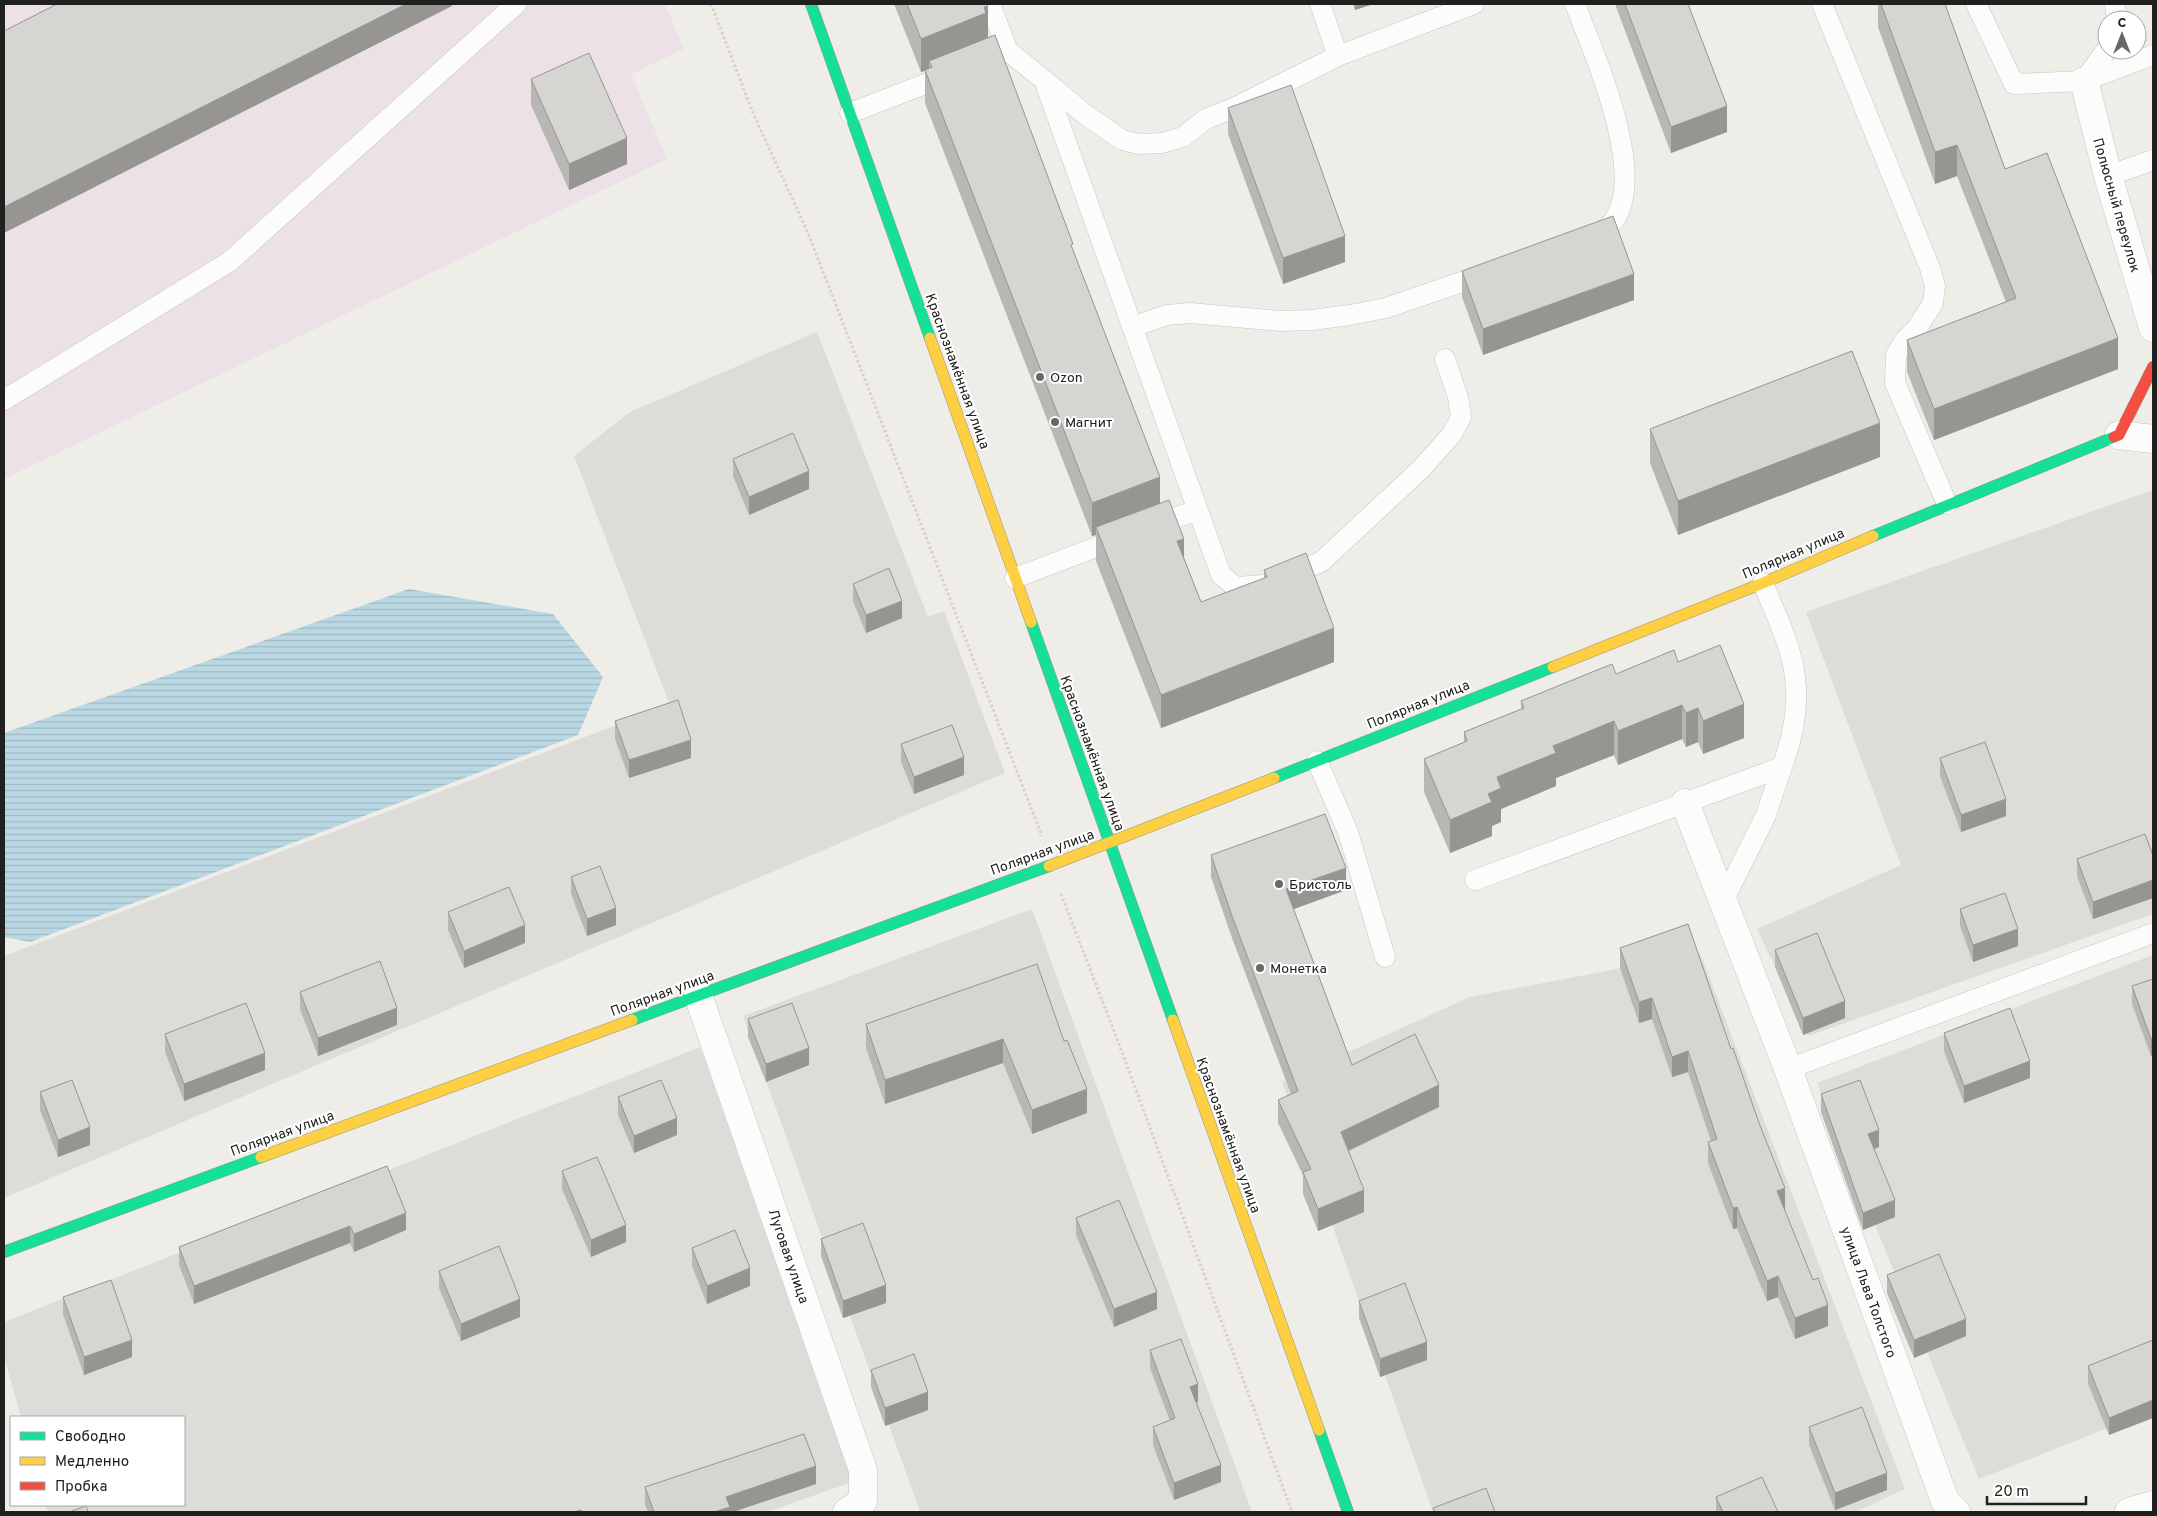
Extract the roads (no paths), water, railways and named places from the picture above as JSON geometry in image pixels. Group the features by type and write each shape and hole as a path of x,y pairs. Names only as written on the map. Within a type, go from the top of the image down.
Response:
{"street":[{"name":"Краснознамённая улица","path":"811,4 1348,1512"},
{"name":"Полюсный переулок","path":"2084,81 2108,176 2153,328"},
{"path":"2153,367 2118,435 2153,439"},
{"name":"Полярная улица","path":"4,1252 1110,844 1763,583 1947,504 2118,435"},
{"name":"улица Льва Толстого","path":"1685,803 1724,899 1788,1068 1942,1509"},
{"name":"Луговая улица","path":"698,995 863,1470 863,1501 847,1512"},
{"path":"2129,1512 2153,1505"}],"lane":[{"path":"4,400 229,262 516,4"},
{"path":"990,4 1000,55 1044,80 1082,112 1122,140 1139,144 1162,143 1183,137 1206,119 1236,107 1338,56 1474,4"},
{"path":"1320,4 1338,56"},
{"path":"1574,243 1602,233 1616,217 1624,196 1626,170 1617,118 1575,4"},
{"path":"1822,4 1927,259 1935,286 1933,303 1918,328 1905,340 1896,355 1894,383 1947,504"},
{"path":"1976,4 2014,84 2084,81 2153,55"},
{"path":"2084,81 2099,60"},
{"path":"850,113 964,69"},
{"path":"1044,80 1221,576 1236,587 1264,585 1321,562 1416,474 1452,434 1461,417 1458,397 1445,358"},
{"path":"2108,176 2153,160"},
{"path":"1132,327 1167,315 1190,313 1282,321 1312,320 1350,315 1386,308 1508,266"},
{"path":"1015,578 1197,510"},
{"path":"1724,899 1766,815 1782,768 1794,719 1795,677 1787,643 1763,583"},
{"path":"1317,761 1348,832 1385,957"},
{"path":"1474,880 1782,768"},
{"path":"1788,1068 2153,933"}],"water":[{"path":"409,589 553,614 603,677 578,735 30,942 4,937 4,733"}],"place":[{"name":"Ozon","path":"1040,377"},
{"name":"Магнит","path":"1055,422"},
{"name":"Бристоль","path":"1279,884"},
{"name":"Монетка","path":"1260,968"}]}
